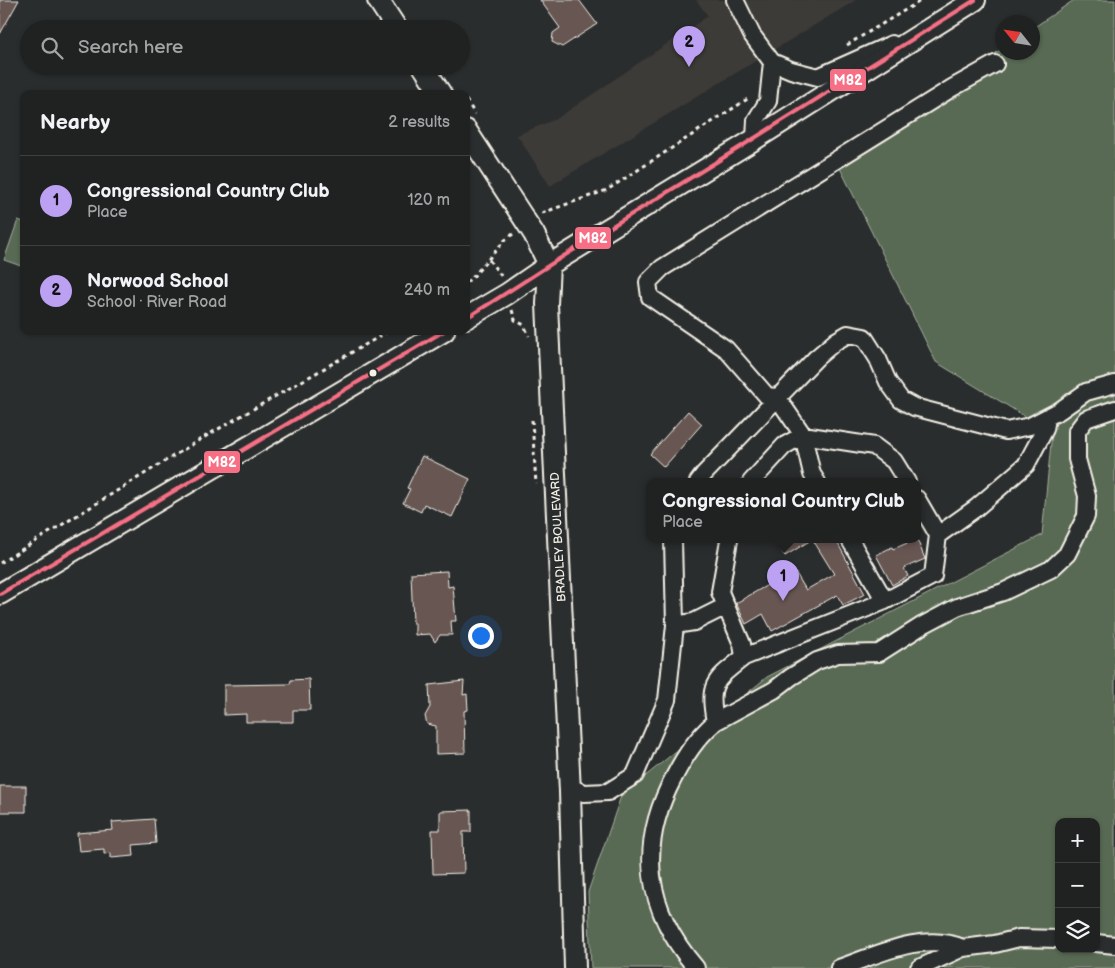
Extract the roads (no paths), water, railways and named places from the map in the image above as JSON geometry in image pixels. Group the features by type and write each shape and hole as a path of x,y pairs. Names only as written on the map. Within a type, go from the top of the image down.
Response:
{"main road":[{"path":"378,0 391,20"},
{"path":"470,316 976,0"},
{"path":"429,75 439,90"},
{"path":"470,136 526,223 549,265"},
{"name":"BRADLEY BOULEVARD","path":"549,265 547,304 570,787 575,968"},
{"path":"0,594 437,335"}],"lane":[{"path":"735,0 752,35 772,62 790,70 818,77 934,25"},
{"path":"755,139 756,120 768,102 772,62"},
{"path":"778,397 767,396 726,349 650,297 648,282 662,268 952,88 995,64"},
{"path":"701,478 778,397 836,341 848,334 864,337 878,359 888,382 901,400 914,407 1006,431 1030,426 1047,418 1086,392 1115,384"},
{"path":"778,397 803,435 814,478"},
{"path":"696,968 682,952 670,932 656,901 650,852 653,830 664,795 687,753 700,735 715,722 774,690 817,661 838,654 879,653 922,625 957,607 1003,592 1051,569 1067,554 1086,516 1087,496 1078,459 1076,431 1086,419 1115,410"},
{"path":"938,536 976,508 1026,465 1045,429 1047,418"},
{"path":"755,478 784,446 803,435 874,446 894,461 905,478"},
{"path":"715,722 712,689 720,676 744,657 884,601 933,576 938,536 921,506"},
{"path":"570,787 584,793 608,792 635,775 667,700 675,625 673,543"},
{"path":"728,543 720,592 742,644 744,657"},
{"path":"852,543 884,601"},
{"path":"675,625 694,622 726,606"},
{"path":"919,968 963,948 995,944 1019,938 1055,939"},
{"path":"839,968 893,949 924,942 953,944 963,948"},
{"path":"1100,943 1115,945"}],"place":[{"name":"Norwood School","path":"689,67"},
{"name":"Congressional Country Club","path":"783,601"}]}
